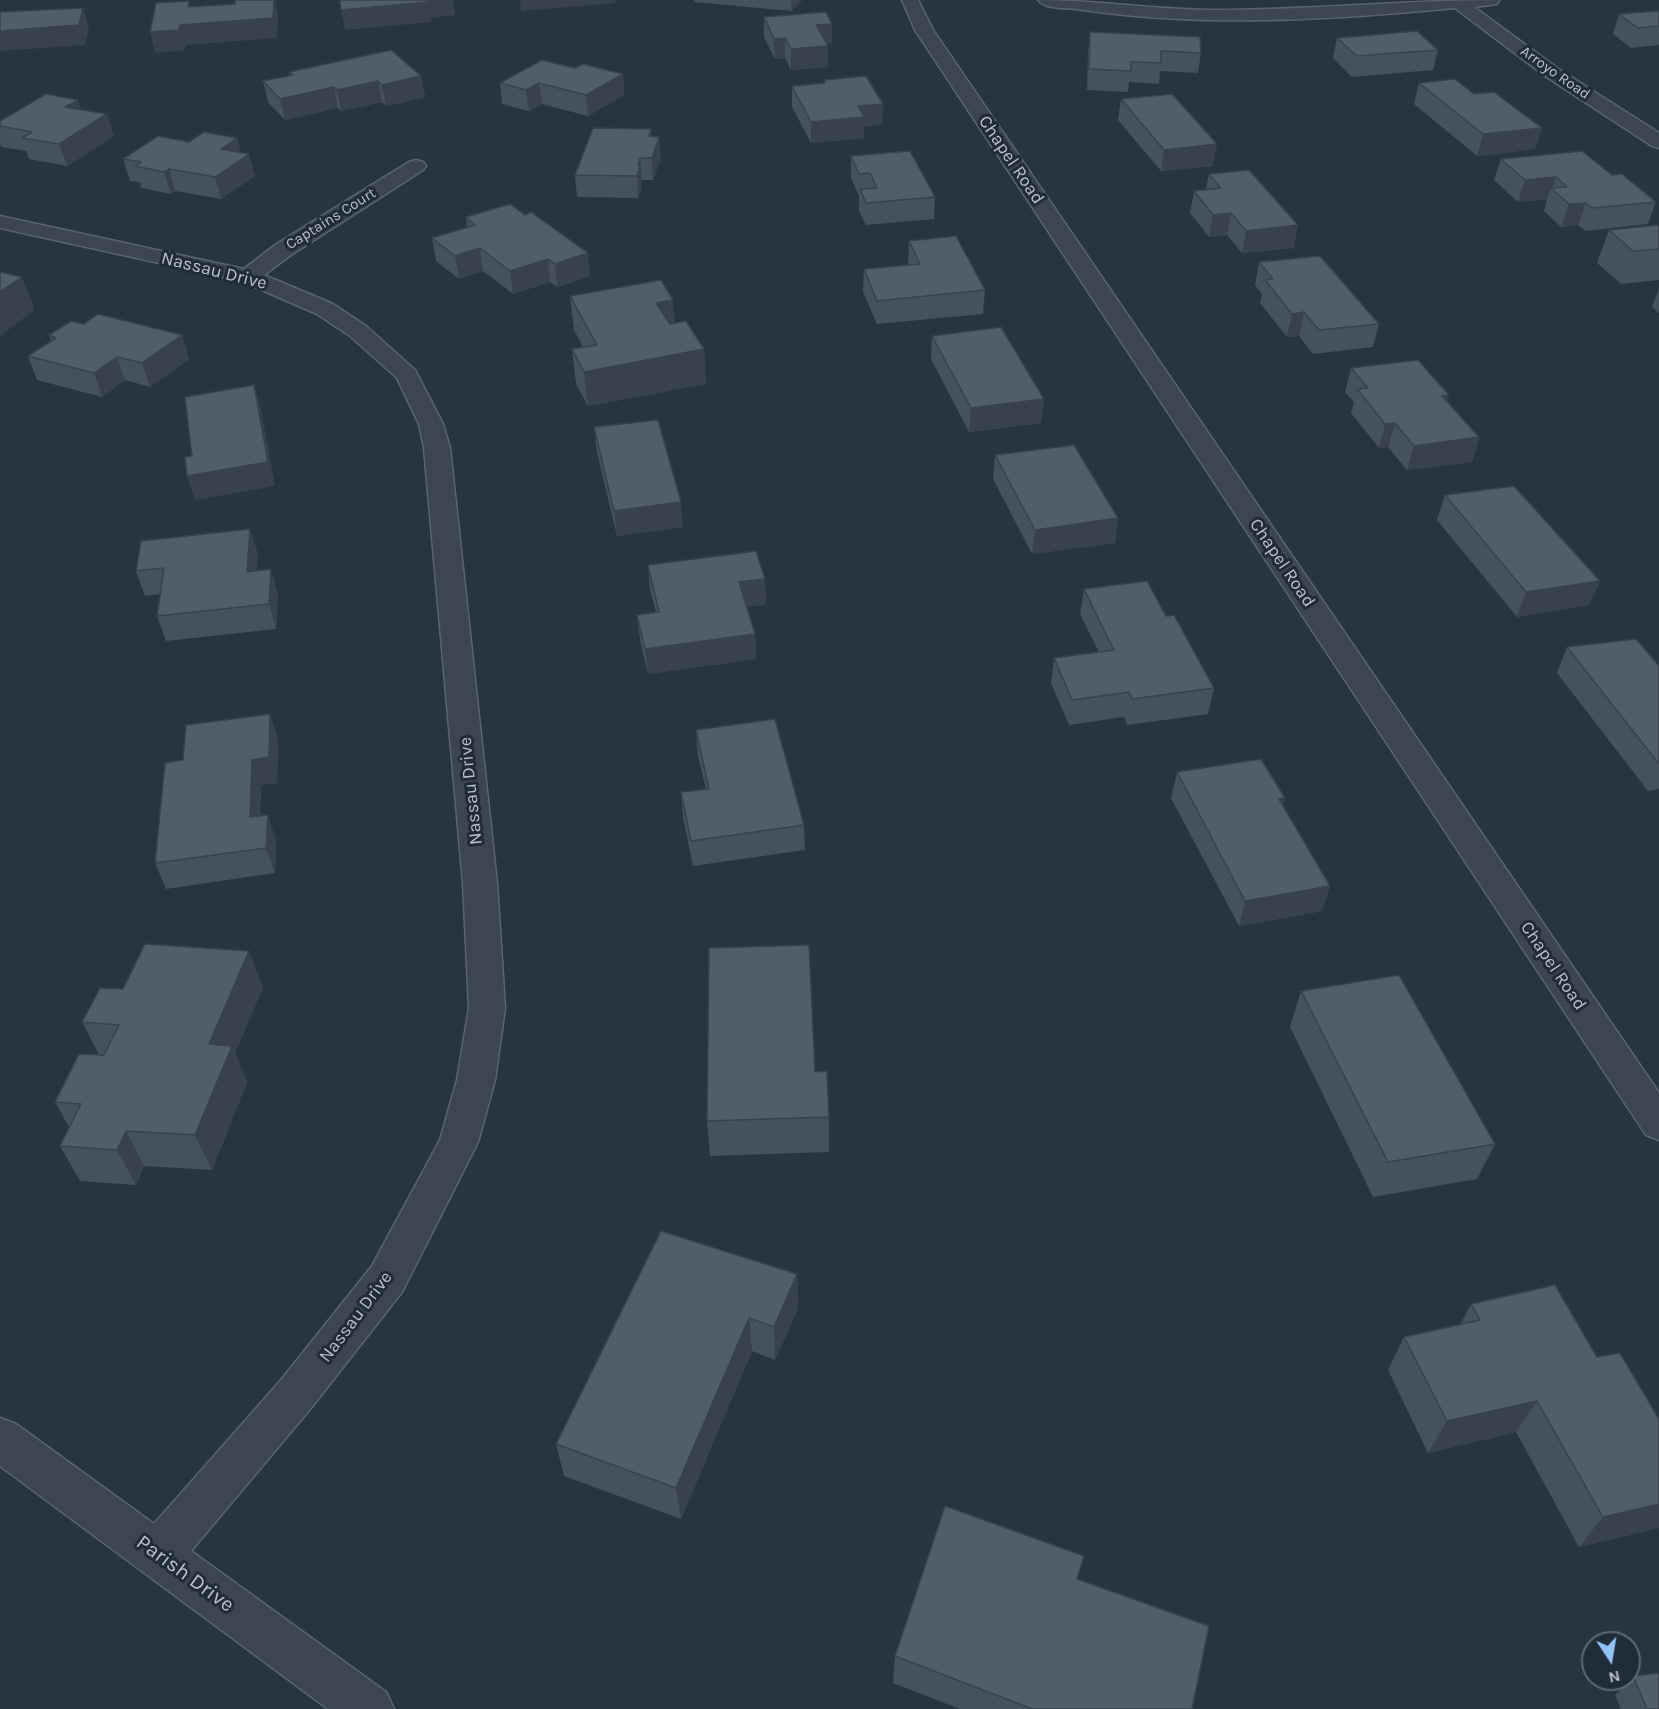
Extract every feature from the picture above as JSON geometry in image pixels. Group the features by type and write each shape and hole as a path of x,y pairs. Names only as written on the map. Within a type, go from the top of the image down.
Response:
{"street":[{"name":"Chapel Road","path":"910,0 924,30 1659,1124"},
{"path":"1046,0 1120,10 1206,16 1293,15 1491,0"},
{"name":"Arroyo Road","path":"1456,2 1551,72 1659,142"},
{"name":"Captains Court","path":"248,276 283,250 416,166"},
{"name":"Nassau Drive","path":"0,222 248,276 325,309 358,331 407,375 431,424 437,448 480,883 487,1008 476,1080 459,1142 387,1279 296,1394 158,1554"},
{"name":"Parish Drive","path":"0,1439 369,1709"}],"building":[{"path":"235,0 274,0 273,18 180,25 179,30 150,32 156,3 189,1 188,7 235,4"},
{"path":"340,0 428,0 428,2 341,10"},
{"path":"83,8 79,25 0,31 0,12"},
{"path":"1659,11 1659,26 1638,28 1619,14"},
{"path":"826,12 832,24 816,25 828,46 791,49 785,38 774,39 764,17"},
{"path":"1417,31 1438,50 1357,56 1337,38"},
{"path":"1090,32 1200,37 1201,53 1161,51 1161,63 1131,62 1131,71 1089,69"},
{"path":"391,50 421,76 382,85 378,81 337,90 334,87 280,99 263,81 293,75 289,72"},
{"path":"542,60 575,68 583,64 623,74 586,95 539,83 526,90 500,83"},
{"path":"866,76 883,104 858,106 864,117 811,122 792,86 825,83 824,80"},
{"path":"1455,79 1474,94 1494,92 1542,128 1483,134 1419,83"},
{"path":"46,94 78,100 65,107 107,114 59,144 22,138 32,132 0,126 0,121"},
{"path":"1172,94 1217,144 1164,150 1121,99"},
{"path":"593,128 651,129 649,136 659,137 652,158 640,158 637,176 575,175"},
{"path":"204,132 237,138 221,149 249,154 215,177 169,169 164,172 135,166 141,162 123,159 158,136 189,142"},
{"path":"910,151 935,197 866,203 860,189 877,188 870,173 859,174 851,156"},
{"path":"1582,151 1612,175 1622,174 1656,202 1592,208 1586,203 1569,204 1551,188 1567,187 1556,177 1525,180 1501,159"},
{"path":"1249,170 1298,225 1246,231 1231,213 1213,215 1194,191 1221,188 1209,174"},
{"path":"510,204 525,215 531,212 588,253 555,264 548,259 510,271 480,248 455,256 432,238 475,225 466,217"},
{"path":"1659,225 1659,249 1633,251 1609,230"},
{"path":"956,236 985,290 877,301 864,269 920,264 909,241"},
{"path":"1320,256 1379,324 1319,330 1304,312 1292,314 1265,280 1273,279 1259,262"},
{"path":"0,272 22,277 0,292"},
{"path":"661,280 673,300 656,303 670,324 686,321 704,349 584,372 572,349 597,345 570,296"},
{"path":"98,314 182,335 142,363 117,357 94,373 28,356 56,338 49,335 71,321 84,324"},
{"path":"1001,327 1044,399 971,408 932,336"},
{"path":"1418,360 1449,395 1442,396 1479,437 1414,446 1395,423 1385,424 1357,389 1368,388 1351,368"},
{"path":"254,385 268,462 187,476 185,457 192,456 185,397"},
{"path":"658,420 681,502 614,511 594,427"},
{"path":"1074,445 1118,518 1035,530 995,455"},
{"path":"1514,486 1600,581 1526,592 1445,495"},
{"path":"250,529 247,572 271,569 269,604 157,616 164,568 136,571 141,541"},
{"path":"756,551 765,579 739,582 755,634 645,649 637,615 659,612 648,565"},
{"path":"1147,581 1166,616 1174,615 1214,688 1132,699 1129,692 1072,700 1054,658 1114,650 1084,589"},
{"path":"1636,639 1659,666 1659,764 1567,647"},
{"path":"270,714 269,757 252,760 250,817 268,815 266,848 155,863 165,763 183,760 186,725"},
{"path":"775,719 804,825 691,841 681,792 709,789 696,730"},
{"path":"1261,759 1285,798 1279,799 1330,886 1245,901 1177,772"},
{"path":"145,944 249,951 209,1044 232,1046 195,1135 126,1131 117,1150 60,1146 81,1104 55,1102 79,1054 104,1055 119,1025 82,1022 100,988 123,989"},
{"path":"809,945 815,1072 827,1071 829,1117 707,1121 709,948"},
{"path":"1399,975 1495,1144 1388,1162 1301,991"},
{"path":"661,1231 797,1274 774,1327 749,1318 676,1488 556,1444"},
{"path":"1555,1285 1597,1357 1620,1353 1659,1419 1659,1504 1603,1517 1537,1401 1447,1421 1404,1337 1480,1320 1471,1304"},
{"path":"945,1506 1084,1556 1077,1579 1209,1626 1192,1709 1032,1709 895,1656"},
{"path":"1659,1673 1659,1709 1647,1709 1639,1691 1641,1675"}]}
